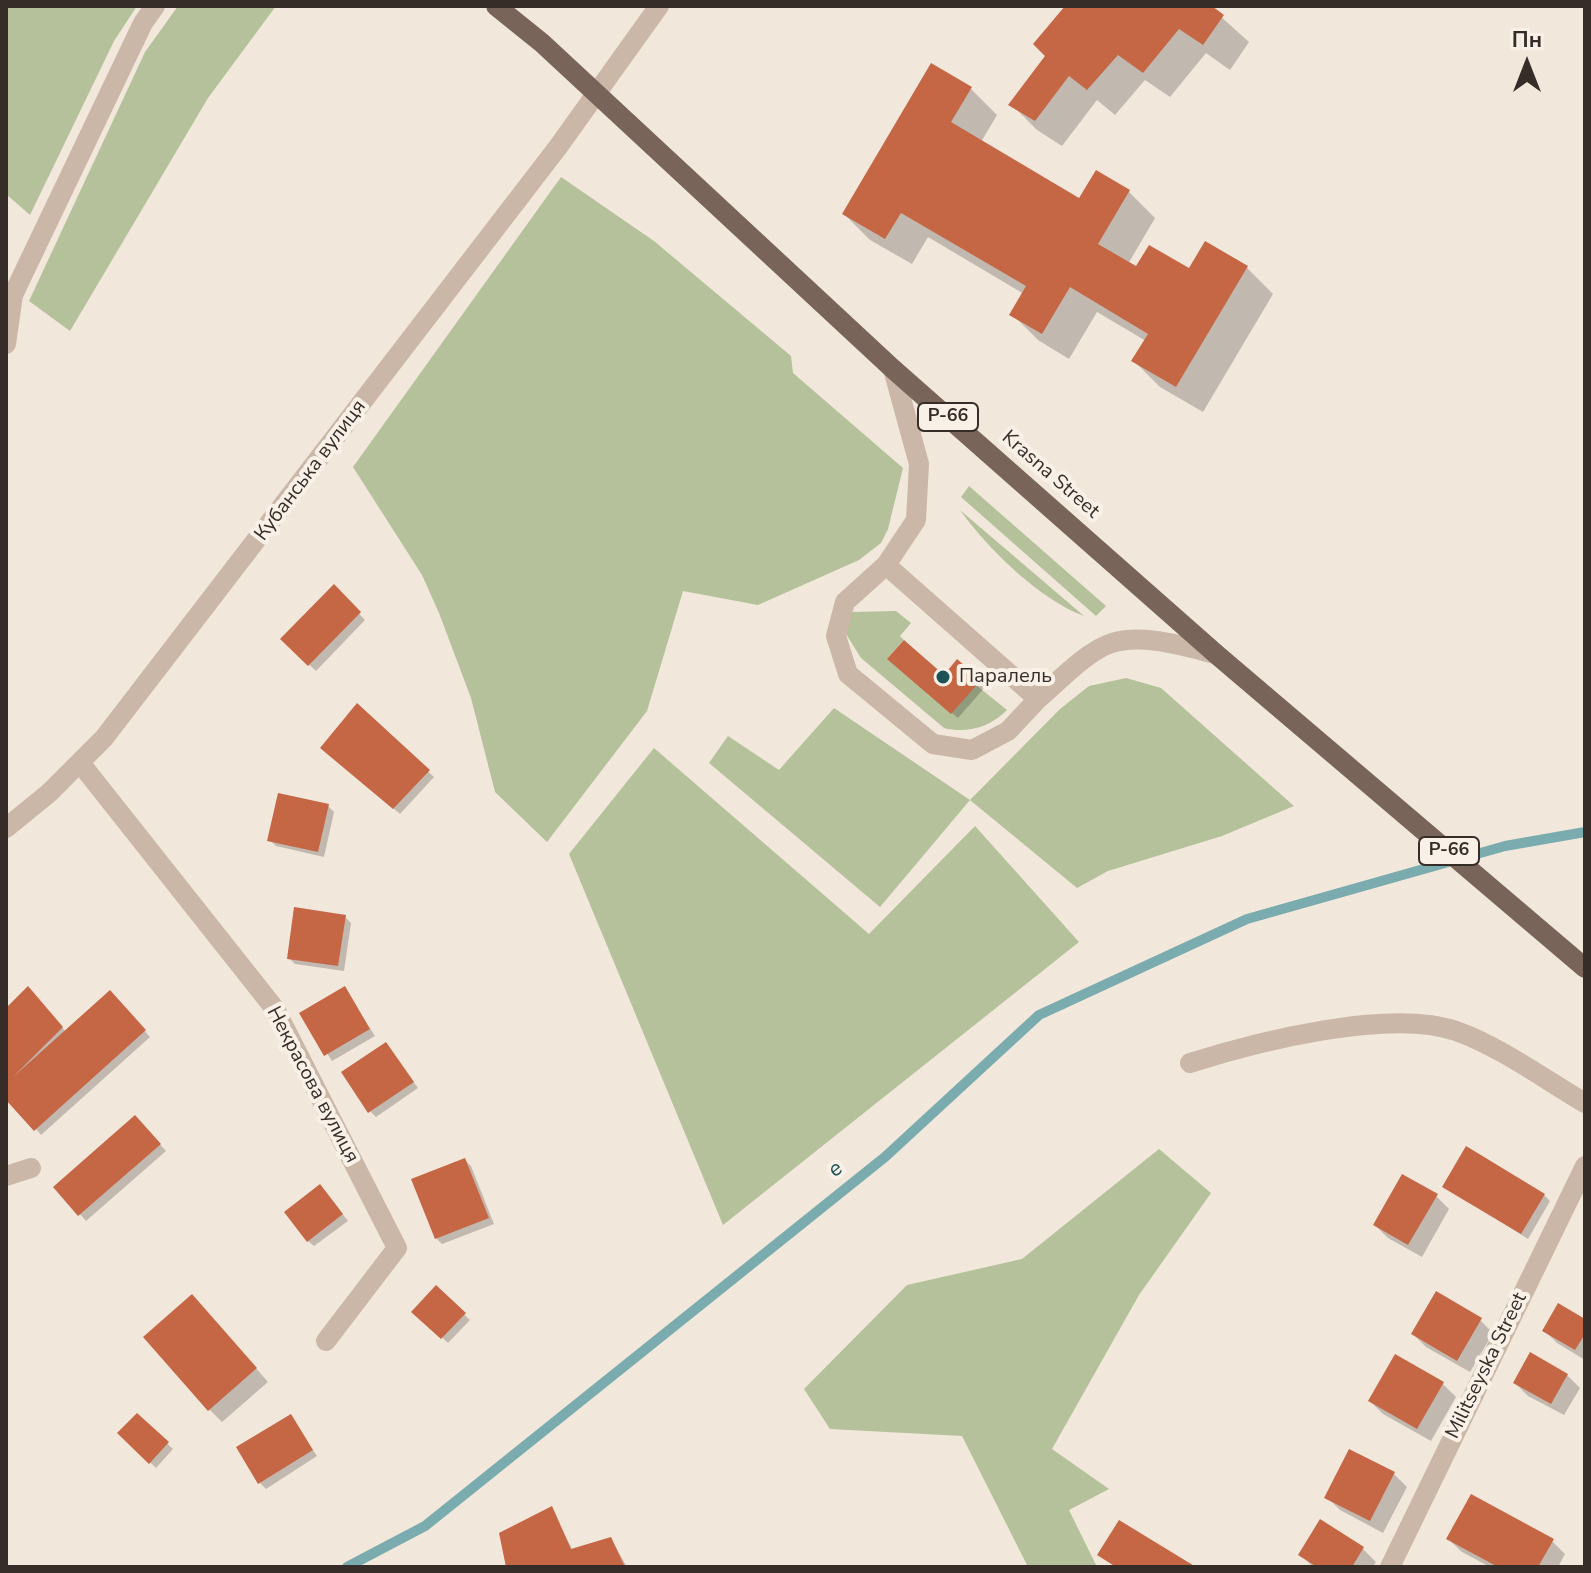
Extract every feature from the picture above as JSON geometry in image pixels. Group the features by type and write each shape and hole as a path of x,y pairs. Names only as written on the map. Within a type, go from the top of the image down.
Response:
{"main road":[{"name":"Krasna Street","path":"496,6 542,43 893,369 1216,654 1585,968"}],"street":[{"path":"6,344 13,295 137,37 155,6"},
{"name":"Кубанська вулиця","path":"6,828 81,764 104,738 313,470 596,95 659,6"},
{"path":"893,369 919,464 916,520 886,565 845,602 836,636 848,674 933,744 972,750 1008,731 1038,699 1076,666 1112,642 1163,641 1216,654"},
{"path":"886,565 1038,699"},
{"name":"Некрасова вулиця","path":"81,764 275,1009 397,1248 326,1341"},
{"path":"1190,1063 1303,1032 1420,1025 1454,1031 1585,1103"},
{"name":"Militseyska Street","path":"1390,1567 1585,1166"},
{"path":"6,1176 31,1168"}],"green space":[{"path":"6,6 137,6 114,41 30,215 6,194"},
{"path":"178,6 276,6 208,98 70,331 29,301 145,52"},
{"path":"561,177 654,241 791,356 793,373 903,468 888,529 881,543 859,560 758,605 683,591 647,711 547,842 495,792 471,698 439,613 422,575 353,467"},
{"path":"969,486 1106,606 1096,616 961,497"},
{"path":"960,510 1084,616 1050,598 1016,571"},
{"path":"896,611 911,623 900,636 904,640 888,658 976,685 1007,710 994,721 978,728 944,728 861,658 846,634 851,612"},
{"path":"1126,678 1161,688 1294,806 1222,836 1108,871 1077,888 970,800 1060,709 1089,686"},
{"path":"834,708 970,800 880,907 709,763 728,736 779,770"},
{"path":"654,748 869,934 975,826 1079,942 723,1225 569,854"},
{"path":"1159,1149 1211,1193 1139,1295 1052,1449 1109,1489 1069,1510 1097,1567 1028,1567 962,1436 830,1429 804,1389 907,1285 1022,1259"}],"building":[{"path":"1065,6 1212,6 1224,15 1203,45 1179,29 1143,73 1118,55 1087,90 1069,76 1035,121 1008,105 1045,56 1033,44"},
{"path":"931,63 972,87 951,122 1079,198 1096,170 1130,190 1098,244 1136,266 1149,245 1189,268 1205,241 1248,266 1176,387 1131,361 1148,334 1070,287 1042,334 1009,315 1026,286 901,213 885,239 842,214"},
{"path":"334,584 361,612 308,666 280,639"},
{"name":"Паралель","path":"904,640 944,675 957,659 981,680 951,714 887,659"},
{"path":"357,703 430,770 393,809 320,748"},
{"path":"278,793 329,804 318,852 267,841"},
{"path":"294,907 346,915 338,966 287,959"},
{"path":"28,986 63,1027 13,1077 110,990 146,1030 34,1131 6,1100 6,1008"},
{"path":"345,986 370,1029 324,1056 299,1013"},
{"path":"386,1042 414,1082 368,1113 341,1072"},
{"path":"135,1115 161,1144 78,1216 53,1187"},
{"path":"1466,1146 1545,1194 1521,1234 1442,1187"},
{"path":"465,1158 489,1218 435,1239 411,1179"},
{"path":"1402,1174 1438,1194 1408,1245 1373,1225"},
{"path":"320,1184 343,1214 307,1242 284,1212"},
{"path":"436,1285 466,1313 441,1339 411,1312"},
{"path":"1436,1291 1482,1318 1457,1361 1411,1334"},
{"path":"192,1294 257,1368 208,1411 143,1337"},
{"path":"1558,1303 1585,1319 1585,1334 1575,1350 1542,1331"},
{"path":"1530,1352 1568,1374 1551,1404 1513,1383"},
{"path":"1395,1354 1444,1382 1417,1429 1368,1401"},
{"path":"137,1413 169,1442 149,1464 117,1433"},
{"path":"291,1414 313,1450 258,1484 236,1447"},
{"path":"1349,1449 1395,1472 1370,1521 1324,1498"},
{"path":"1471,1494 1554,1539 1538,1567 1498,1567 1446,1539"},
{"path":"552,1506 571,1549 611,1537 625,1567 506,1567 499,1533"},
{"path":"1320,1519 1364,1547 1352,1567 1317,1567 1298,1555"},
{"path":"1119,1520 1196,1567 1116,1567 1097,1555"}],"waterway":[{"name":"e","path":"347,1567 425,1526 885,1157 1039,1015 1247,919 1505,846 1585,832"}],"place":[{"name":"Паралель","path":"943,677"}]}
